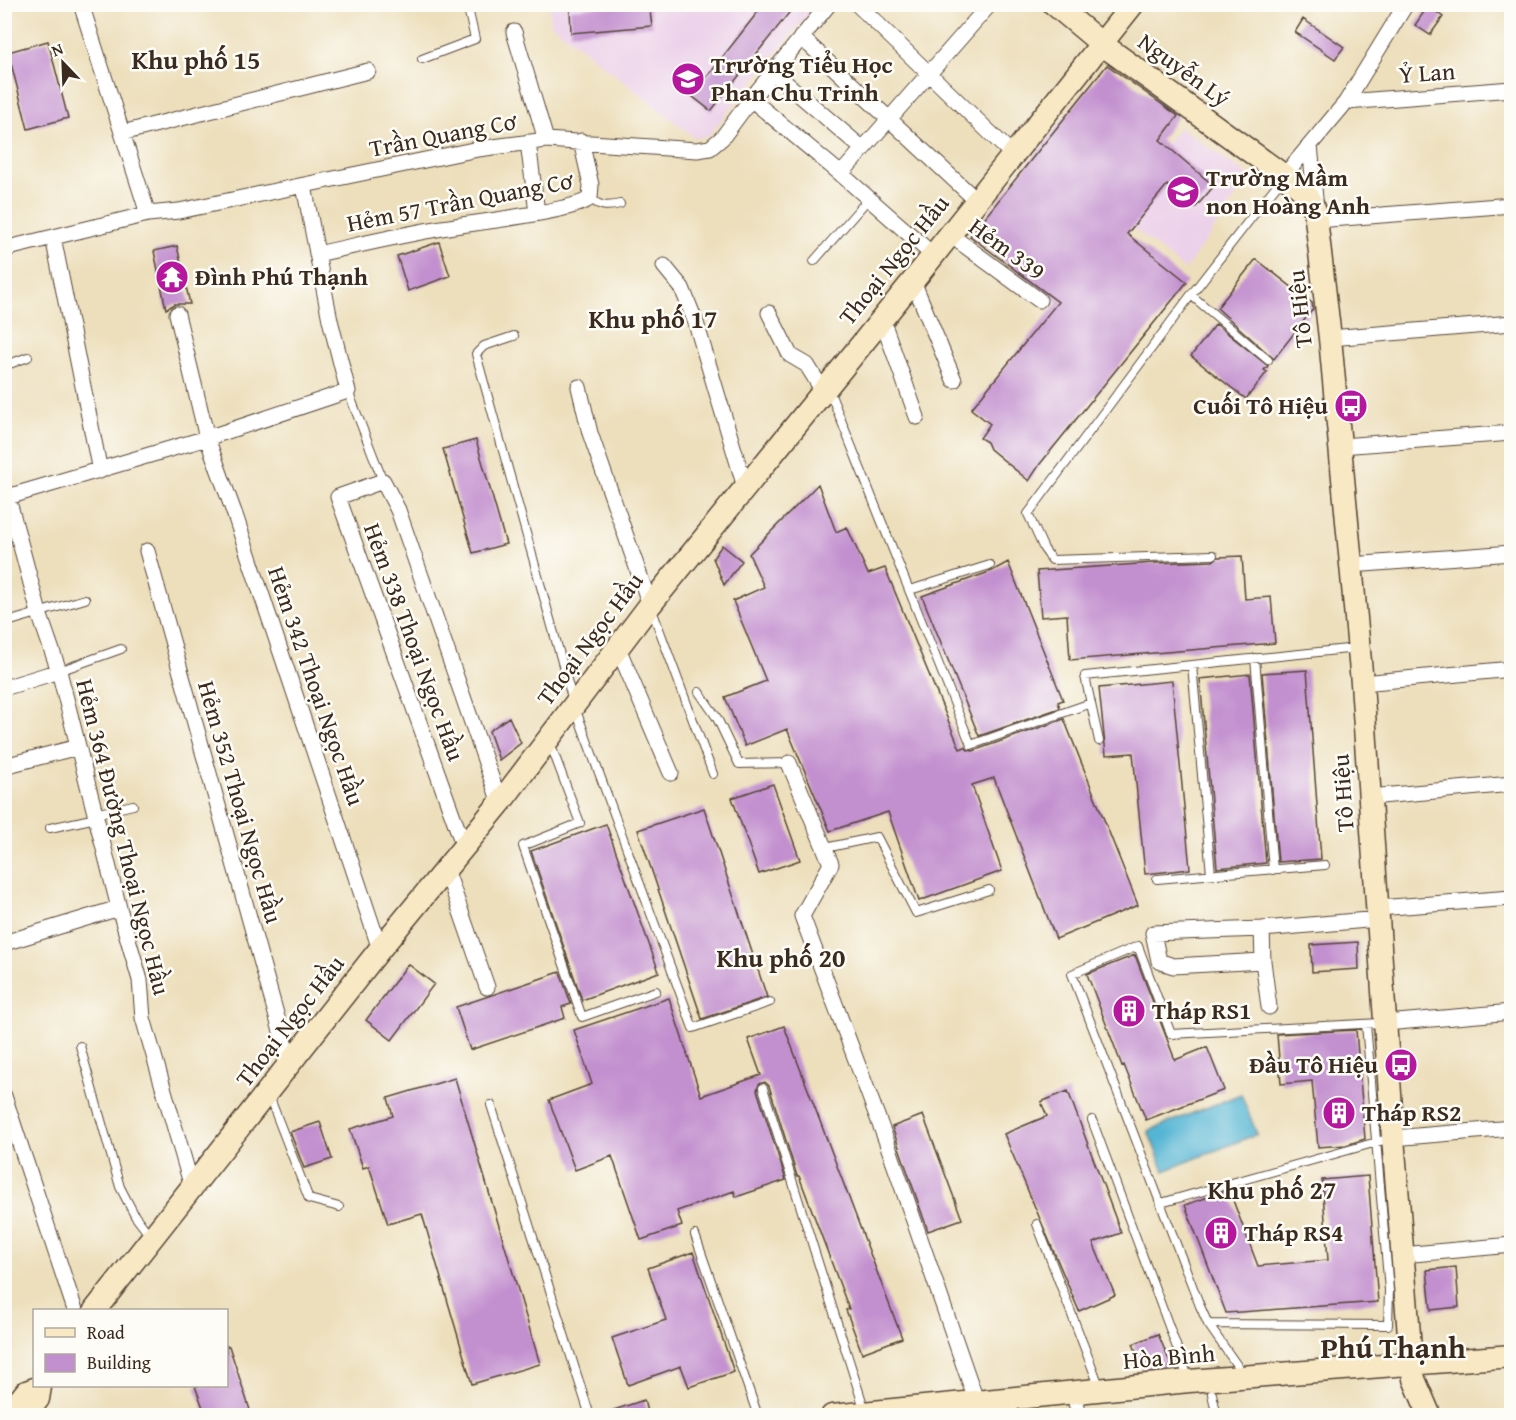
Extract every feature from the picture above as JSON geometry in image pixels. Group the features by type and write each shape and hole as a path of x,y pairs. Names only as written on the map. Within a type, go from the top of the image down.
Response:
{"main road":[{"name":"Nguyễn Lý","path":"1054,4 1284,176"},
{"name":"Thoại Ngọc Hầu","path":"97,1309 380,949 500,803 650,605 913,281 1012,154 1110,44 1133,4"},
{"name":"Tô Hiệu","path":"1284,176 1305,193 1315,210 1317,220 1341,446 1362,683 1378,914 1376,1023 1384,1140 1402,1255 1413,1372 1430,1416"},
{"name":"Hòa Bình","path":"832,1416 865,1412 998,1412 1077,1405 1215,1405 1512,1356"},
{"name":"Hòa Bình","path":"998,1412 1077,1405 1100,1390 1189,1381 1246,1377 1512,1371"},
{"path":"7,1416 26,1392 38,1387"},
{"path":"24,1416 38,1399 40,1387"}],"street":[{"path":"81,4 148,214"},
{"name":"Trần Quang Cơ","path":"4,249 148,214 179,211 478,149 546,140 697,150 710,148 722,138 829,4"},
{"path":"857,4 1012,154"},
{"path":"841,174 990,4"},
{"path":"1284,176 1346,102 1406,4"},
{"path":"514,32 546,140"},
{"path":"801,37 976,200"},
{"path":"122,133 368,71"},
{"path":"773,72 863,148"},
{"name":"Ỷ Lan","path":"1346,102 1512,89"},
{"path":"751,99 933,255"},
{"name":"Hẻm 57 Trần Quang Cơ","path":"317,254 442,228 579,205 590,198 591,186 581,141"},
{"path":"528,142 537,213"},
{"path":"1310,145 1317,220 1512,206"},
{"path":"6,498 207,438 348,391 330,320 304,186"},
{"name":"Hẻm 339","path":"950,234 1039,300"},
{"path":"53,237 100,471"},
{"path":"664,266 682,288 696,323 745,487"},
{"path":"913,281 954,380"},
{"path":"769,313 790,355 807,365 825,389"},
{"name":"Hẻm 342 Thoại Ngọc Hầu","path":"177,314 207,438 235,515 380,949"},
{"path":"882,319 917,417"},
{"path":"1330,338 1512,323"},
{"path":"579,387 590,433 650,605"},
{"path":"1341,446 1512,433"},
{"path":"383,481 398,510 500,803"},
{"name":"Hẻm 338 Thoại Ngọc Hầu","path":"383,481 338,497 464,847"},
{"name":"Hẻm 364 Đường Thoại Ngọc Hầu","path":"6,498 58,671 119,908 140,980 143,1018 192,1187"},
{"name":"Hẻm 352 Thoại Ngọc Hầu","path":"147,551 290,1064"},
{"path":"1351,565 1512,553"},
{"path":"618,648 671,773"},
{"path":"1362,683 1512,669"},
{"path":"4,688 58,671"},
{"path":"4,766 78,747"},
{"path":"789,763 831,864 802,916 886,1140 998,1412"},
{"path":"1370,797 1512,784"},
{"path":"446,869 487,987"},
{"path":"1263,961 1173,966 1159,961 1153,933 1262,929 1512,898"},
{"path":"4,943 119,908"},
{"path":"1262,929 1263,961 1269,1007"},
{"path":"1376,1023 1512,1012"},
{"path":"4,1096 74,1309"},
{"path":"1384,1140 1512,1128"},
{"path":"1402,1255 1512,1245"}],"lane":[{"path":"422,59 475,39 467,4"},
{"path":"1213,555 1052,561 1028,514 1191,295 1284,176"},
{"path":"590,198 607,207 621,204"},
{"path":"814,261 868,198"},
{"path":"1191,295 1268,360"},
{"path":"514,336 484,346 476,354 574,705 693,1028 770,1002"},
{"path":"4,366 28,357"},
{"path":"825,389 910,590 971,745 1091,703"},
{"path":"348,391 383,481"},
{"path":"910,590 990,565"},
{"path":"4,622 85,599"},
{"path":"650,605 712,774"},
{"path":"1099,741 1084,676 1359,648"},
{"path":"58,671 122,649"},
{"path":"1255,658 1273,870"},
{"path":"1192,665 1211,874"},
{"path":"699,692 717,718 739,764 789,763"},
{"path":"548,738 580,823 523,846 582,1017 656,991"},
{"path":"50,828 133,806"},
{"path":"825,848 877,837 916,913 988,890"},
{"path":"1157,879 1325,865"},
{"path":"1246,1377 1208,1324 1072,974 1138,946 1172,1034 1376,1023"},
{"path":"80,1046 120,1187 135,1216 152,1238"},
{"path":"763,1088 865,1412"},
{"path":"268,1092 309,1199 339,1207"},
{"path":"491,1105 590,1416"},
{"path":"1092,1120 1189,1381"},
{"path":"1161,1203 1384,1140 1388,1325 1208,1324"},
{"path":"1037,1224 1100,1390"},
{"path":"695,1235 758,1416"}],"shaded area":[{"name":"Trường Tiểu Học Phan Chu Trinh","path":"549,5 816,5 708,136 695,138 550,23"},
{"name":"Trường Mầm non Hoàng Anh","path":"1180,127 1250,177 1185,270 1111,210"}],"water":[{"path":"1241,1094 1257,1134 1164,1171 1148,1131"}],"building":[{"path":"649,4 652,26 571,33 570,9"},
{"path":"764,4 796,4 711,111 692,96"},
{"path":"1428,6 1443,17 1430,35 1415,25"},
{"path":"1303,19 1344,47 1335,59 1295,32"},
{"path":"48,41 68,118 28,129 8,52"},
{"path":"1107,65 1178,116 1160,140 1214,186 1195,208 1167,185 1127,234 1187,282 1040,464 1029,481 980,438 990,424 971,409 1058,302 970,236"},
{"path":"439,242 450,276 408,291 397,256"},
{"name":"Đình Phú Thạnh","path":"177,246 190,304 175,304 166,309 154,251"},
{"path":"1256,259 1312,303 1313,309 1274,359 1217,308"},
{"path":"1216,324 1268,366 1264,370 1267,372 1246,399 1191,356"},
{"path":"476,440 506,544 473,553 443,449"},
{"path":"818,484 836,532 847,527 868,574 885,568 960,749 965,747 973,751 1064,719 1138,905 1056,939 994,778 972,785 1002,871 919,901 888,812 830,831 787,729 745,746 725,697 766,681 733,601 764,587 749,554"},
{"path":"722,545 742,561 724,585 713,558"},
{"path":"1242,556 1245,599 1271,597 1275,643 1070,660 1067,615 1041,617 1037,571 1213,561 1218,557"},
{"path":"1008,562 1063,700 1058,702 1060,708 979,736 922,596 992,571"},
{"path":"1307,670 1321,859 1278,862 1262,673"},
{"path":"1250,674 1266,863 1217,868 1200,679"},
{"path":"1172,681 1190,869 1145,874 1133,753 1106,755 1099,688"},
{"path":"509,717 521,743 499,760 489,731"},
{"path":"773,784 800,860 759,874 732,798"},
{"path":"704,808 767,997 702,1019 638,830"},
{"path":"606,824 659,972 582,1000 531,851"},
{"path":"1358,942 1359,969 1312,972 1311,945"},
{"path":"1135,955 1175,1060 1207,1047 1224,1090 1146,1120 1124,1065 1122,1066 1087,974"},
{"path":"408,964 434,984 392,1040 366,1020"},
{"path":"560,972 571,1004 562,1007 565,1018 470,1050 456,1007"},
{"path":"669,998 701,1096 761,1075 748,1039 784,1026 902,1338 862,1353 846,1310 849,1309 799,1176 797,1176 769,1086 765,1082 759,1084 757,1090 786,1180 736,1197 734,1191 677,1211 682,1226 641,1240 612,1156 575,1170 549,1100 592,1084 574,1030"},
{"name":"Tháp RS2","path":"1356,1030 1365,1139 1346,1145 1318,1147 1312,1081 1281,1084 1277,1034"},
{"path":"455,1078 540,1364 472,1384 422,1214 388,1224 369,1166 363,1168 350,1129 393,1116 388,1098"},
{"path":"1068,1091 1121,1233 1093,1243 1115,1295 1079,1311 1004,1134 1047,1116 1041,1102"},
{"path":"923,1115 962,1219 928,1231 892,1127"},
{"path":"320,1122 332,1159 304,1168 290,1132"},
{"path":"1368,1176 1378,1302 1226,1313 1185,1205 1229,1190 1258,1266 1328,1260 1322,1180"},
{"path":"693,1252 734,1372 689,1387 681,1366 628,1385 612,1338 666,1320 648,1268"},
{"path":"1456,1267 1459,1307 1431,1310 1427,1270"},
{"path":"1158,1334 1172,1367 1144,1370 1133,1344"},
{"path":"229,1346 252,1416 206,1416 195,1387 228,1387"},
{"path":"644,1400 648,1416 605,1416 605,1413"}],"place":[{"name":"Trường Tiểu Học Phan Chu Trinh","path":"688,79"},
{"name":"Trường Mầm non Hoàng Anh","path":"1183,192"},
{"name":"Đình Phú Thạnh","path":"172,277"},
{"name":"Cuối Tô Hiệu","path":"1351,406"},
{"name":"Tháp RS1","path":"1129,1011"},
{"name":"Đầu Tô Hiệu","path":"1401,1065"},
{"name":"Tháp RS2","path":"1339,1113"},
{"name":"Tháp RS4","path":"1221,1233"}],"district":[{"name":"Khu phố 15","path":"196,60"},
{"name":"Khu phố 17","path":"653,319"},
{"name":"Khu phố 20","path":"781,958"},
{"name":"Khu phố 27","path":"1272,1190"},
{"name":"Phú Thạnh","path":"1393,1348"}]}
